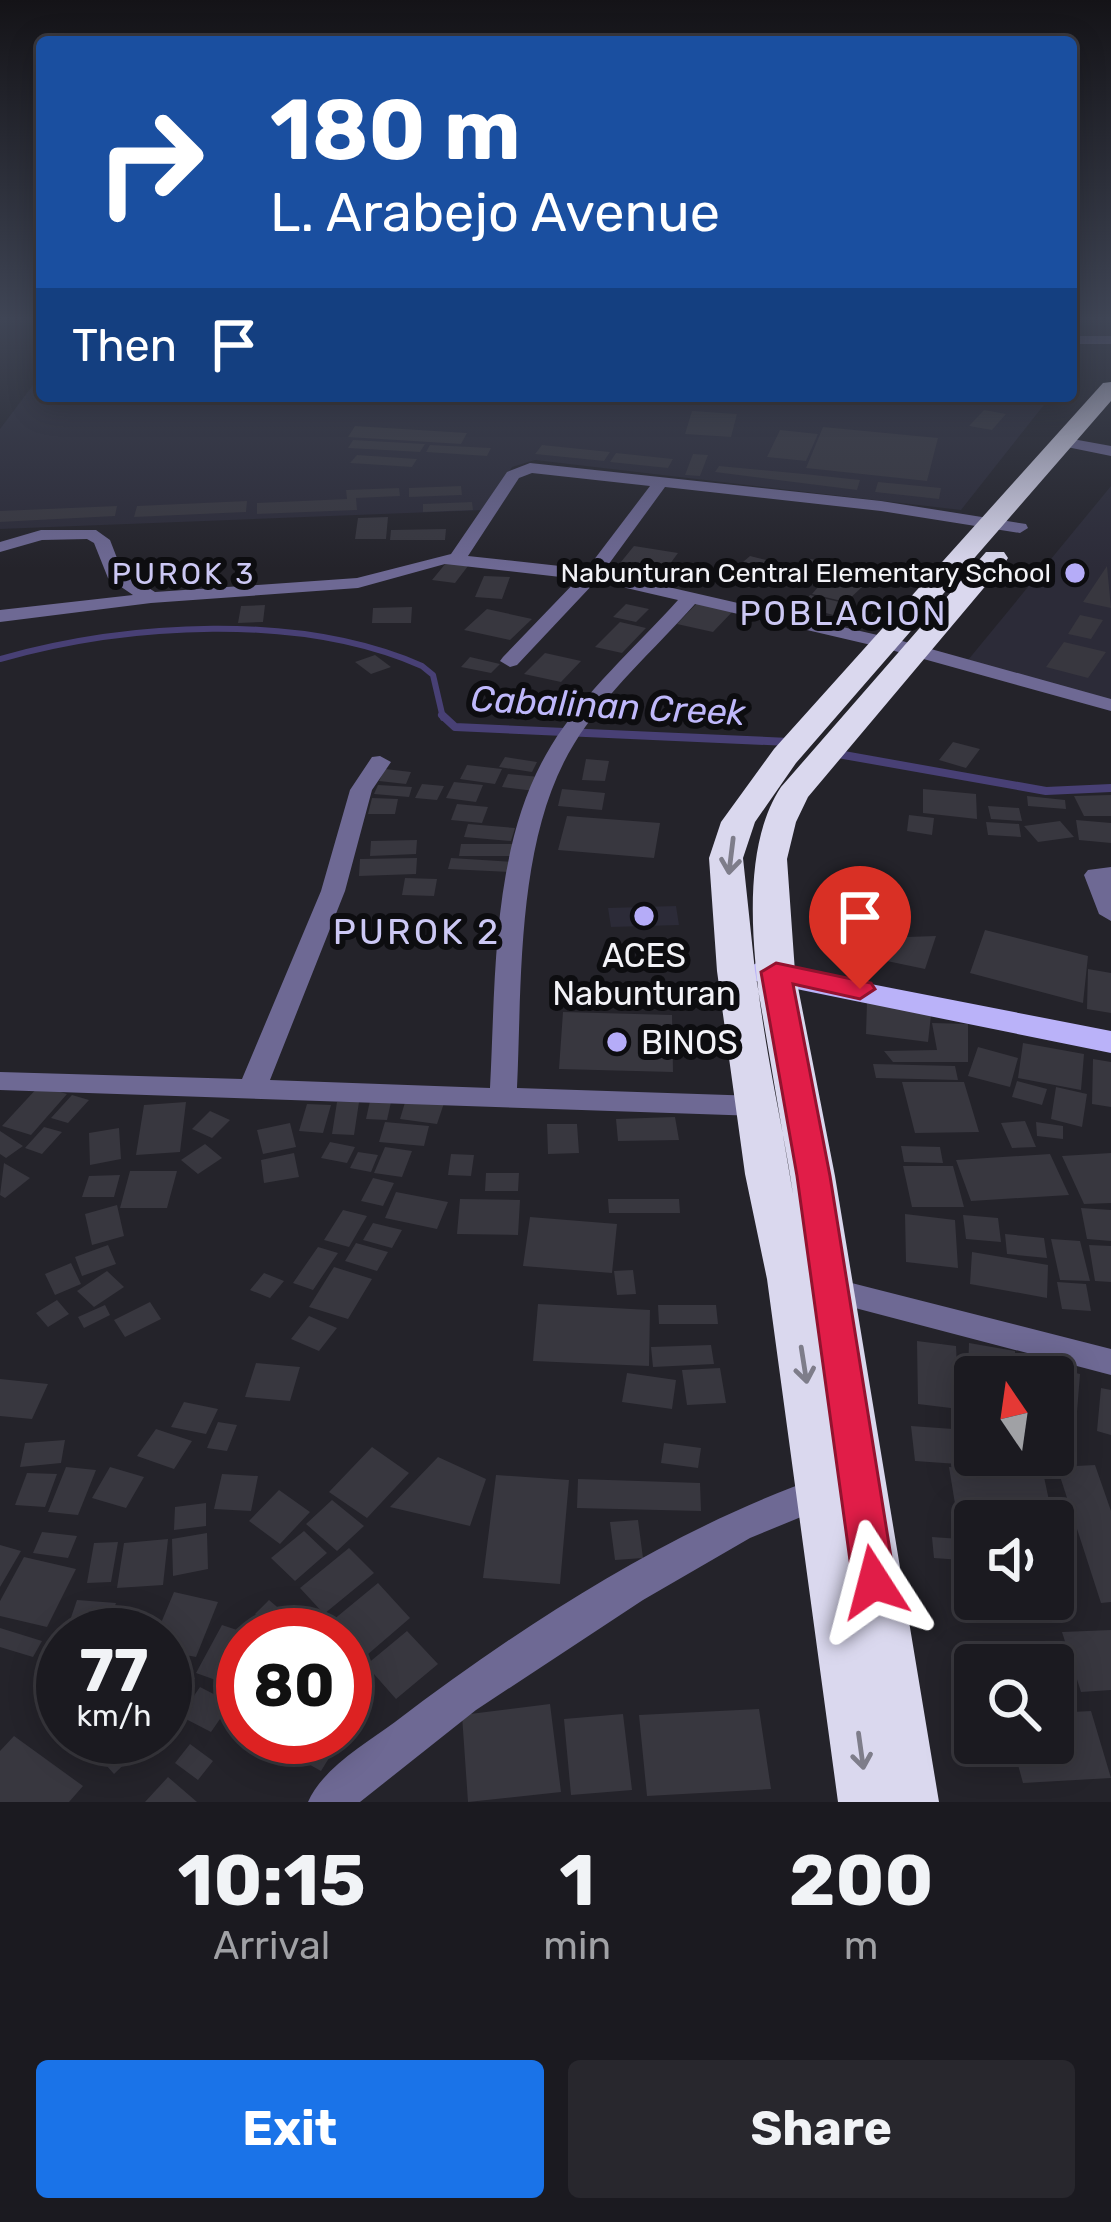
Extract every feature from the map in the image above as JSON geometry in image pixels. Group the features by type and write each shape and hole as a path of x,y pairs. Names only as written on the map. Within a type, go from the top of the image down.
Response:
{"highway":[{"path":"1088,447 1106,401"},
{"path":"869,1802 862,1624 809,1284 758,1106 756,972 770,859 786,808 818,742 1007,525 1088,447 1111,416"},
{"path":"756,972 813,1176 809,1284 824,1492 908,1802"}],"main road":[{"path":"756,972 1111,1042"}],"street":[{"path":"458,559 513,475 530,468 1007,525"},
{"path":"510,661 592,575 662,482"},
{"path":"0,547 41,535 91,534 101,540 114,574 151,598"},
{"path":"0,616 151,598 375,581 424,562 458,559 592,575 692,596 901,646 1111,705"},
{"path":"503,1099 522,869 551,767 573,731 692,596"},
{"path":"254,1088 281,1009 334,890 359,791 380,762"},
{"path":"1103,874 1111,914"},
{"path":"0,1081 758,1106"},
{"path":"809,1284 1111,1362"},
{"path":"329,1802 404,1736 513,1660 724,1531 824,1492"}],"shaded area":[{"path":"21,401 1046,402 961,510 535,460 512,467 485,510 0,529 0,429"},
{"name":"Nabunturan Central Elementary School","path":"1111,486 1111,701 968,660"},
{"name":"ACES Nabunturan","path":"676,906 679,925 611,927 608,908"}],"building":[{"path":"984,410 1006,414 992,430 969,426"},
{"path":"692,411 737,414 731,437 685,434"},
{"path":"355,426 467,433 461,444 348,437"},
{"path":"823,427 938,438 927,481 806,468"},
{"path":"780,430 818,434 806,461 767,457"},
{"path":"353,440 425,444 420,452 348,448"},
{"path":"430,445 491,448 487,456 426,452"},
{"path":"542,445 610,452 604,461 535,454"},
{"path":"616,453 673,459 668,468 610,462"},
{"path":"693,454 708,455 700,476 685,475"},
{"path":"357,455 417,459 412,467 350,463"},
{"path":"719,466 860,480 857,490 715,472"},
{"path":"878,482 941,488 939,499 875,492"},
{"path":"461,486 462,495 409,497 409,488"},
{"path":"399,488 400,496 356,498 357,510 257,514 257,503 347,499 346,490"},
{"path":"247,501 246,512 134,517 137,506"},
{"path":"472,502 473,510 423,512 423,504"},
{"path":"117,506 115,516 0,522 0,511"},
{"path":"388,517 386,539 355,539 358,518"},
{"path":"446,529 445,540 390,540 391,530"},
{"path":"634,546 678,553 661,576 616,568"},
{"path":"750,556 795,567 777,585 746,577 762,566 743,562"},
{"path":"806,558 877,573 846,602 812,594 819,586 787,579"},
{"path":"446,563 468,566 455,583 432,580"},
{"path":"1107,566 1111,608 1083,602"},
{"path":"484,576 510,577 502,599 475,597"},
{"path":"810,595 848,604 837,616 800,606"},
{"path":"698,602 734,610 713,632 677,624"},
{"path":"626,604 649,609 636,622 613,617"},
{"path":"265,605 263,622 238,623 241,606"},
{"path":"412,607 411,623 372,623 373,608"},
{"path":"487,609 532,619 510,640 464,630"},
{"path":"1080,615 1103,620 1091,639 1068,634"},
{"path":"620,622 646,628 622,653 595,647"},
{"path":"1064,642 1106,652 1088,678 1046,667"},
{"path":"545,653 581,661 561,682 524,674"},
{"path":"375,655 391,667 371,674 355,662"},
{"path":"470,657 500,664 491,673 461,667"},
{"path":"538,695 561,701 542,719 520,713 529,709 526,707"},
{"path":"953,742 980,749 966,768 939,760"},
{"path":"505,757 537,762 532,772 499,767"},
{"path":"586,759 609,761 605,781 582,780"},
{"path":"467,765 502,769 495,784 460,779"},
{"path":"385,769 411,772 406,784 379,781"},
{"path":"508,774 540,777 535,791 502,787"},
{"path":"454,782 483,785 476,802 446,798"},
{"path":"422,784 444,786 437,800 415,798"},
{"path":"378,785 412,787 409,797 374,794"},
{"path":"562,789 605,793 602,810 558,806"},
{"path":"923,789 976,794 977,819 923,813"},
{"path":"1111,795 1111,816 1084,816 1074,796"},
{"path":"1027,796 1065,800 1066,809 1028,806"},
{"path":"372,798 398,799 395,814 368,814"},
{"path":"457,804 488,807 482,823 451,820"},
{"path":"988,806 1019,808 1022,821 991,819"},
{"path":"909,815 934,818 932,835 907,831"},
{"path":"567,816 660,823 654,858 558,850"},
{"path":"1076,820 1111,823 1111,843 1079,840"},
{"path":"1060,821 1074,837 1038,842 1024,826"},
{"path":"986,822 1019,824 1021,837 988,835"},
{"path":"468,824 515,828 511,841 464,837"},
{"path":"417,840 416,854 370,856 371,841"},
{"path":"461,844 514,844 513,856 459,856"},
{"path":"417,858 416,874 359,876 360,859"},
{"path":"451,858 514,862 512,872 448,869"},
{"path":"405,878 437,879 434,896 402,895"},
{"path":"985,930 1088,956 1083,1003 970,973"},
{"path":"936,936 925,969 882,960 878,938"},
{"path":"1088,969 1111,973 1111,1013 1087,1009"},
{"path":"867,1002 931,1015 928,1042 866,1034"},
{"name":"BINOS","path":"563,1012 672,1015 673,1072 559,1069"},
{"path":"932,1023 968,1024 968,1062 893,1062 884,1051 937,1050"},
{"path":"1023,1043 1084,1054 1081,1090 1018,1078"},
{"path":"978,1047 1018,1058 1010,1087 968,1076"},
{"path":"1093,1059 1111,1062 1111,1107 1092,1104"},
{"path":"873,1064 955,1066 958,1080 876,1078"},
{"path":"1017,1081 1047,1089 1042,1105 1012,1097"},
{"path":"902,1082 964,1082 979,1132 915,1133"},
{"path":"39,1086 67,1094 31,1135 2,1126"},
{"path":"1056,1087 1087,1094 1082,1127 1051,1119"},
{"path":"72,1095 89,1100 68,1123 51,1118"},
{"path":"406,1099 444,1103 437,1124 400,1119"},
{"path":"370,1101 391,1102 387,1120 366,1119"},
{"path":"186,1102 180,1152 136,1155 144,1105"},
{"path":"337,1102 359,1102 354,1135 332,1134"},
{"path":"307,1104 331,1105 323,1133 299,1131"},
{"path":"210,1111 230,1120 212,1138 192,1129"},
{"path":"675,1117 679,1140 618,1141 616,1119"},
{"path":"1025,1121 1036,1147 1012,1148 1001,1123"},
{"path":"385,1122 429,1126 424,1146 379,1142"},
{"path":"1036,1122 1063,1126 1063,1139 1037,1136"},
{"path":"290,1123 296,1147 263,1154 257,1130"},
{"path":"547,1124 577,1124 579,1153 548,1154"},
{"path":"44,1127 62,1132 42,1154 25,1148"},
{"path":"119,1128 121,1159 90,1165 89,1133"},
{"path":"0,1131 23,1146 6,1158 0,1154"},
{"path":"330,1142 355,1147 347,1163 321,1158"},
{"path":"205,1144 222,1158 198,1174 181,1160"},
{"path":"901,1146 940,1147 943,1163 904,1162"},
{"path":"385,1147 412,1151 402,1177 374,1173"},
{"path":"358,1152 378,1155 371,1172 350,1168"},
{"path":"294,1153 299,1177 264,1183 261,1160"},
{"path":"1111,1153 1111,1203 1084,1204 1062,1156"},
{"path":"451,1154 474,1155 471,1176 448,1175"},
{"path":"1050,1154 1069,1195 971,1201 956,1160"},
{"path":"4,1163 30,1178 5,1198 0,1195"},
{"path":"903,1166 953,1166 964,1207 912,1207"},
{"path":"130,1171 177,1171 167,1208 120,1208"},
{"path":"486,1173 519,1173 518,1191 485,1191"},
{"path":"120,1175 114,1197 82,1197 89,1176"},
{"path":"373,1178 394,1183 383,1206 361,1201"},
{"path":"396,1192 448,1202 437,1229 385,1218"},
{"path":"460,1199 520,1200 518,1235 457,1234"},
{"path":"608,1199 679,1199 680,1213 609,1213"},
{"path":"117,1205 124,1236 92,1245 85,1214"},
{"path":"1081,1208 1111,1210 1111,1241 1087,1239"},
{"path":"343,1210 367,1216 349,1247 324,1240"},
{"path":"905,1214 955,1220 958,1268 906,1262"},
{"path":"963,1215 998,1218 1001,1242 966,1239"},
{"path":"530,1217 617,1224 612,1273 523,1266"},
{"path":"373,1223 402,1230 392,1248 363,1240"},
{"path":"1005,1234 1044,1238 1047,1258 1007,1254"},
{"path":"1051,1239 1080,1241 1090,1281 1060,1280"},
{"path":"356,1243 388,1252 377,1271 345,1261"},
{"path":"108,1245 116,1264 82,1276 75,1257"},
{"path":"1089,1245 1111,1246 1111,1282 1095,1281"},
{"path":"318,1247 338,1253 313,1290 293,1283"},
{"path":"972,1252 1048,1265 1047,1298 970,1284"},
{"path":"71,1263 81,1284 55,1295 45,1274"},
{"path":"334,1267 372,1279 348,1319 309,1307"},
{"path":"633,1270 636,1294 617,1295 614,1271"},
{"path":"107,1271 124,1287 94,1307 77,1291"},
{"path":"264,1273 284,1281 270,1298 250,1290"},
{"path":"1057,1282 1086,1284 1091,1311 1062,1309"},
{"path":"57,1300 69,1314 48,1327 36,1313"},
{"path":"150,1302 161,1319 125,1337 114,1320"},
{"path":"538,1304 650,1310 649,1366 533,1361"},
{"path":"105,1305 110,1315 84,1328 78,1317"},
{"path":"658,1305 716,1305 718,1324 659,1324"},
{"path":"309,1316 337,1328 319,1351 291,1339"},
{"path":"917,1341 956,1346 954,1408 918,1404"},
{"path":"969,1343 1015,1351 1015,1356 969,1356"},
{"path":"711,1345 714,1364 653,1367 651,1347"},
{"path":"256,1363 300,1367 290,1401 245,1397"},
{"path":"720,1368 726,1403 687,1405 682,1370"},
{"path":"627,1373 676,1380 672,1409 622,1402"},
{"path":"1074,1373 1080,1374 1074,1423"},
{"path":"0,1379 48,1384 32,1419 0,1416"},
{"path":"1101,1388 1111,1390 1111,1435 1097,1431"},
{"path":"184,1402 218,1409 206,1434 171,1427"},
{"path":"218,1422 237,1425 227,1451 207,1448"},
{"path":"911,1426 953,1429 954,1464 915,1461"},
{"path":"156,1429 192,1441 174,1469 137,1456"},
{"path":"65,1440 61,1463 20,1467 25,1443"},
{"path":"664,1443 701,1448 698,1468 661,1463"},
{"path":"372,1447 409,1473 367,1518 329,1492"},
{"path":"438,1457 486,1479 470,1526 390,1507"},
{"path":"1095,1465 1111,1511 1111,1602 1101,1603 1074,1520 1074,1500 1068,1500 1060,1476 1074,1476 1074,1466"},
{"path":"66,1467 96,1470 78,1515 48,1512"},
{"path":"110,1467 144,1477 126,1508 92,1498"},
{"path":"949,1467 954,1467 954,1476 1044,1476 1049,1500 954,1500"},
{"path":"27,1473 57,1474 45,1507 15,1505"},
{"path":"222,1474 258,1476 251,1511 214,1509"},
{"path":"496,1475 569,1480 560,1584 483,1578"},
{"path":"578,1479 700,1483 701,1511 577,1508"},
{"path":"279,1490 310,1512 280,1544 249,1521"},
{"path":"332,1500 364,1526 337,1551 306,1524"},
{"path":"206,1503 206,1526 174,1530 175,1507"},
{"path":"638,1520 643,1558 615,1560 610,1522"},
{"path":"304,1531 327,1553 295,1581 271,1558"},
{"path":"42,1532 77,1536 68,1558 33,1553"},
{"path":"207,1533 208,1569 173,1576 172,1539"},
{"path":"932,1537 954,1539 954,1559 934,1558"},
{"path":"168,1539 163,1585 117,1588 124,1543"},
{"path":"118,1542 111,1582 87,1583 94,1543"},
{"path":"0,1545 21,1551 0,1587"},
{"path":"349,1548 374,1573 331,1608 318,1608 300,1588"},
{"path":"24,1557 76,1569 56,1608 36,1608 36,1624 0,1616 0,1601"},
{"path":"378,1583 410,1618 372,1651 372,1608 348,1608"},
{"path":"174,1592 218,1602 196,1657 192,1656 192,1608 167,1608"},
{"path":"77,1600 116,1603 114,1608 74,1608"},
{"path":"0,1628 36,1639 33,1657 0,1647"},
{"path":"1111,1630 1111,1690 1081,1692 1074,1670 1074,1644 1066,1644 1062,1632"},
{"path":"407,1631 438,1664 396,1699 372,1672 372,1660"},
{"path":"216,1636 216,1680 196,1673"},
{"path":"200,1687 216,1695 216,1725 211,1732 192,1722 192,1699"},
{"path":"550,1704 561,1792 468,1802 462,1715"},
{"path":"759,1709 771,1789 647,1796 639,1715"},
{"path":"1091,1711 1111,1778 1023,1783 1018,1764 1074,1764 1074,1712"},
{"path":"623,1714 632,1790 571,1795 564,1719"},
{"path":"14,1736 36,1752 36,1764 53,1764 83,1786 69,1802 0,1802 0,1751"},
{"path":"192,1745 213,1761 198,1780 176,1764 192,1764"},
{"path":"105,1764 124,1764 114,1774"},
{"path":"168,1777 197,1802 145,1802"}],"waterway":[{"path":"0,659 157,631 213,629 322,637 422,666 433,675 442,715"},
{"name":"Cabalinan Creek","path":"442,715 455,727 789,742"},
{"name":"Cabalinan Creek","path":"838,754 1046,791 1111,788"}],"place":[{"name":"Nabunturan Central Elementary School","path":"1075,573"},
{"name":"ACES Nabunturan","path":"644,916"},
{"name":"BINOS","path":"617,1042"}],"district":[{"name":"PUROK 3","path":"184,574"},
{"name":"POBLACION","path":"844,613"},
{"name":"PUROK 2","path":"417,931"}],"route":[{"path":"860,989 776,972 813,1176 874,1582"}]}
